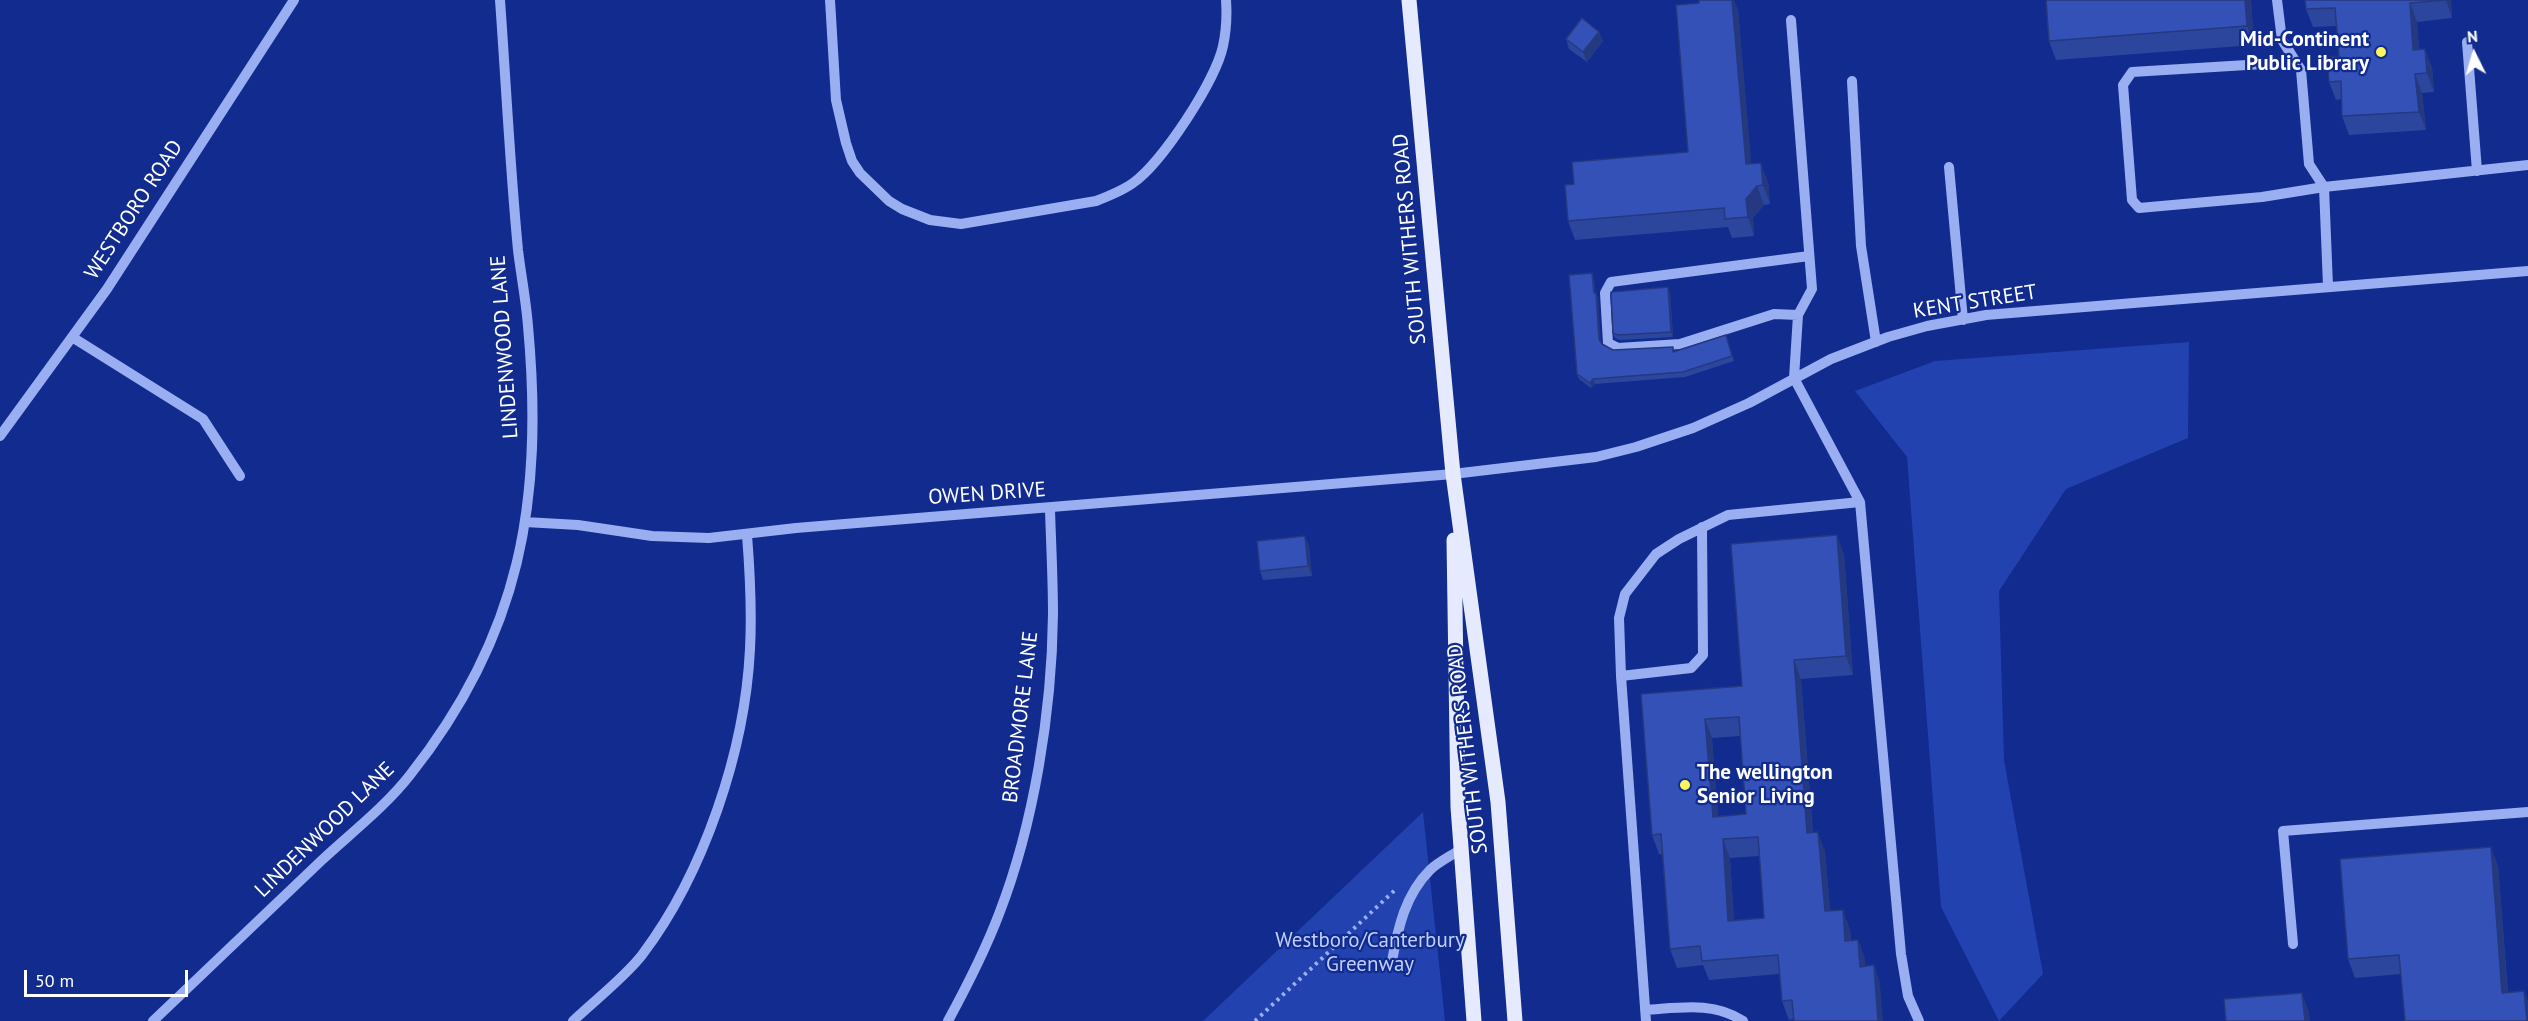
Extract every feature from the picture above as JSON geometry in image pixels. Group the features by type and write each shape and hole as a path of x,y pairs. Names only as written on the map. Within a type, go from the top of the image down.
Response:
{"main road":[{"name":"SOUTH WITHERS ROAD","path":"1409,0 1453,474 1498,802 1515,1021"},
{"name":"SOUTH WITHERS ROAD","path":"1453,474 1458,807 1474,1021"}],"street":[{"name":"WESTBORO ROAD","path":"0,436 107,289 294,0"},
{"name":"LINDENWOOD LANE","path":"153,1021 326,856 369,819 408,778 442,733 471,684 495,633 514,580 529,504 532,450 531,378 528,325 518,251 501,0"},
{"path":"830,0 836,100 852,161 877,192 902,209 930,220 961,224 1096,201 1115,194 1134,183 1154,163 1186,119 1208,80 1223,47 1226,0"},
{"path":"2277,0 2282,40 2301,70 2309,164 2324,187 2328,286"},
{"path":"1791,20 1812,289 1798,315 1794,378 1860,502 1901,954 1908,996 1919,1021"},
{"path":"2467,42 2477,171"},
{"path":"2296,62 2132,72 2123,85 2132,200 2139,208 2262,197 2324,187 2528,165"},
{"path":"1852,81 1861,246 1876,342"},
{"path":"1949,167 1963,320"},
{"path":"1798,315 1774,314 1680,344 1618,348 1608,343 1605,293 1611,282 1809,256"},
{"name":"KENT STREET","path":"1453,474 1576,460 1636,447 1693,428 1749,403 1832,359 1927,326 1986,315 2528,271"},
{"path":"72,337 203,419 240,476"},
{"name":"OWEN DRIVE","path":"525,522 578,525 652,536 709,538 796,528 1050,509 1453,474"},
{"path":"1743,1021 1724,1010 1706,1007 1645,1015 1619,618 1625,594 1656,554 1728,514 1860,502"},
{"name":"BROADMORE LANE","path":"948,1021 972,977 999,915 1029,819 1046,706 1053,615 1050,509"},
{"path":"1622,676 1692,668 1703,655 1702,527"},
{"path":"573,1021 641,957 693,868 717,810 735,751 746,690 751,598 747,535"},
{"path":"2293,944 2283,831 2528,812"},
{"path":"1392,961 1399,924 1414,891 1430,870 1461,849"}],"path":[{"path":"1255,1021 1400,886"}],"green space":[{"path":"2189,342 2188,438 2066,489 1999,591 2004,760 2043,974 1999,1021 1941,907 1907,457 1855,391 1935,361"},
{"name":"Westboro/Canterbury Greenway","path":"1423,812 1445,1021 1203,1021"}],"building":[{"path":"1699,0 1732,0 1746,164 1761,163 1763,185 1757,186 1746,199 1748,217 1725,219 1724,208 1568,221 1565,185 1574,184 1572,162 1688,152 1676,5 1699,3"},
{"path":"2046,0 2245,0 2247,26 2049,41"},
{"name":"Mid-Continent Public Library","path":"2305,0 2446,0 2410,3 2413,50 2425,49 2427,73 2415,74 2419,112 2342,116 2341,81 2329,82 2327,57 2339,56 2335,8 2306,9"},
{"path":"1582,18 1599,32 1583,52 1566,39"},
{"path":"1592,273 1594,293 1596,293 1599,339 1602,344 1613,350 1673,347 1673,352 1726,335 1732,356 1683,372 1593,379 1590,383 1577,374 1569,275"},
{"path":"1668,287 1671,332 1618,335 1613,333 1611,292"},
{"name":"The wellington Senior Living","path":"1837,535 1846,656 1794,660 1807,833 1818,832 1825,911 1843,910 1845,941 1858,940 1860,967 1874,965 1878,1021 1794,1021 1792,1000 1782,1001 1778,955 1702,961 1700,946 1670,949 1661,834 1652,835 1641,694 1742,686 1731,544","holes":["1739,717 1746,814 1713,817 1705,719","1758,837 1764,918 1728,921 1723,839"]},
{"path":"1305,536 1308,566 1260,571 1257,541"},
{"path":"2491,847 2502,993 2524,991 2527,1021 2405,1021 2399,955 2348,959 2340,859"},
{"path":"2302,993 2305,1021 2226,1021 2224,999"}],"place":[{"name":"Mid-Continent Public Library","path":"2381,52"},
{"name":"The wellington Senior Living","path":"1685,785"}]}
